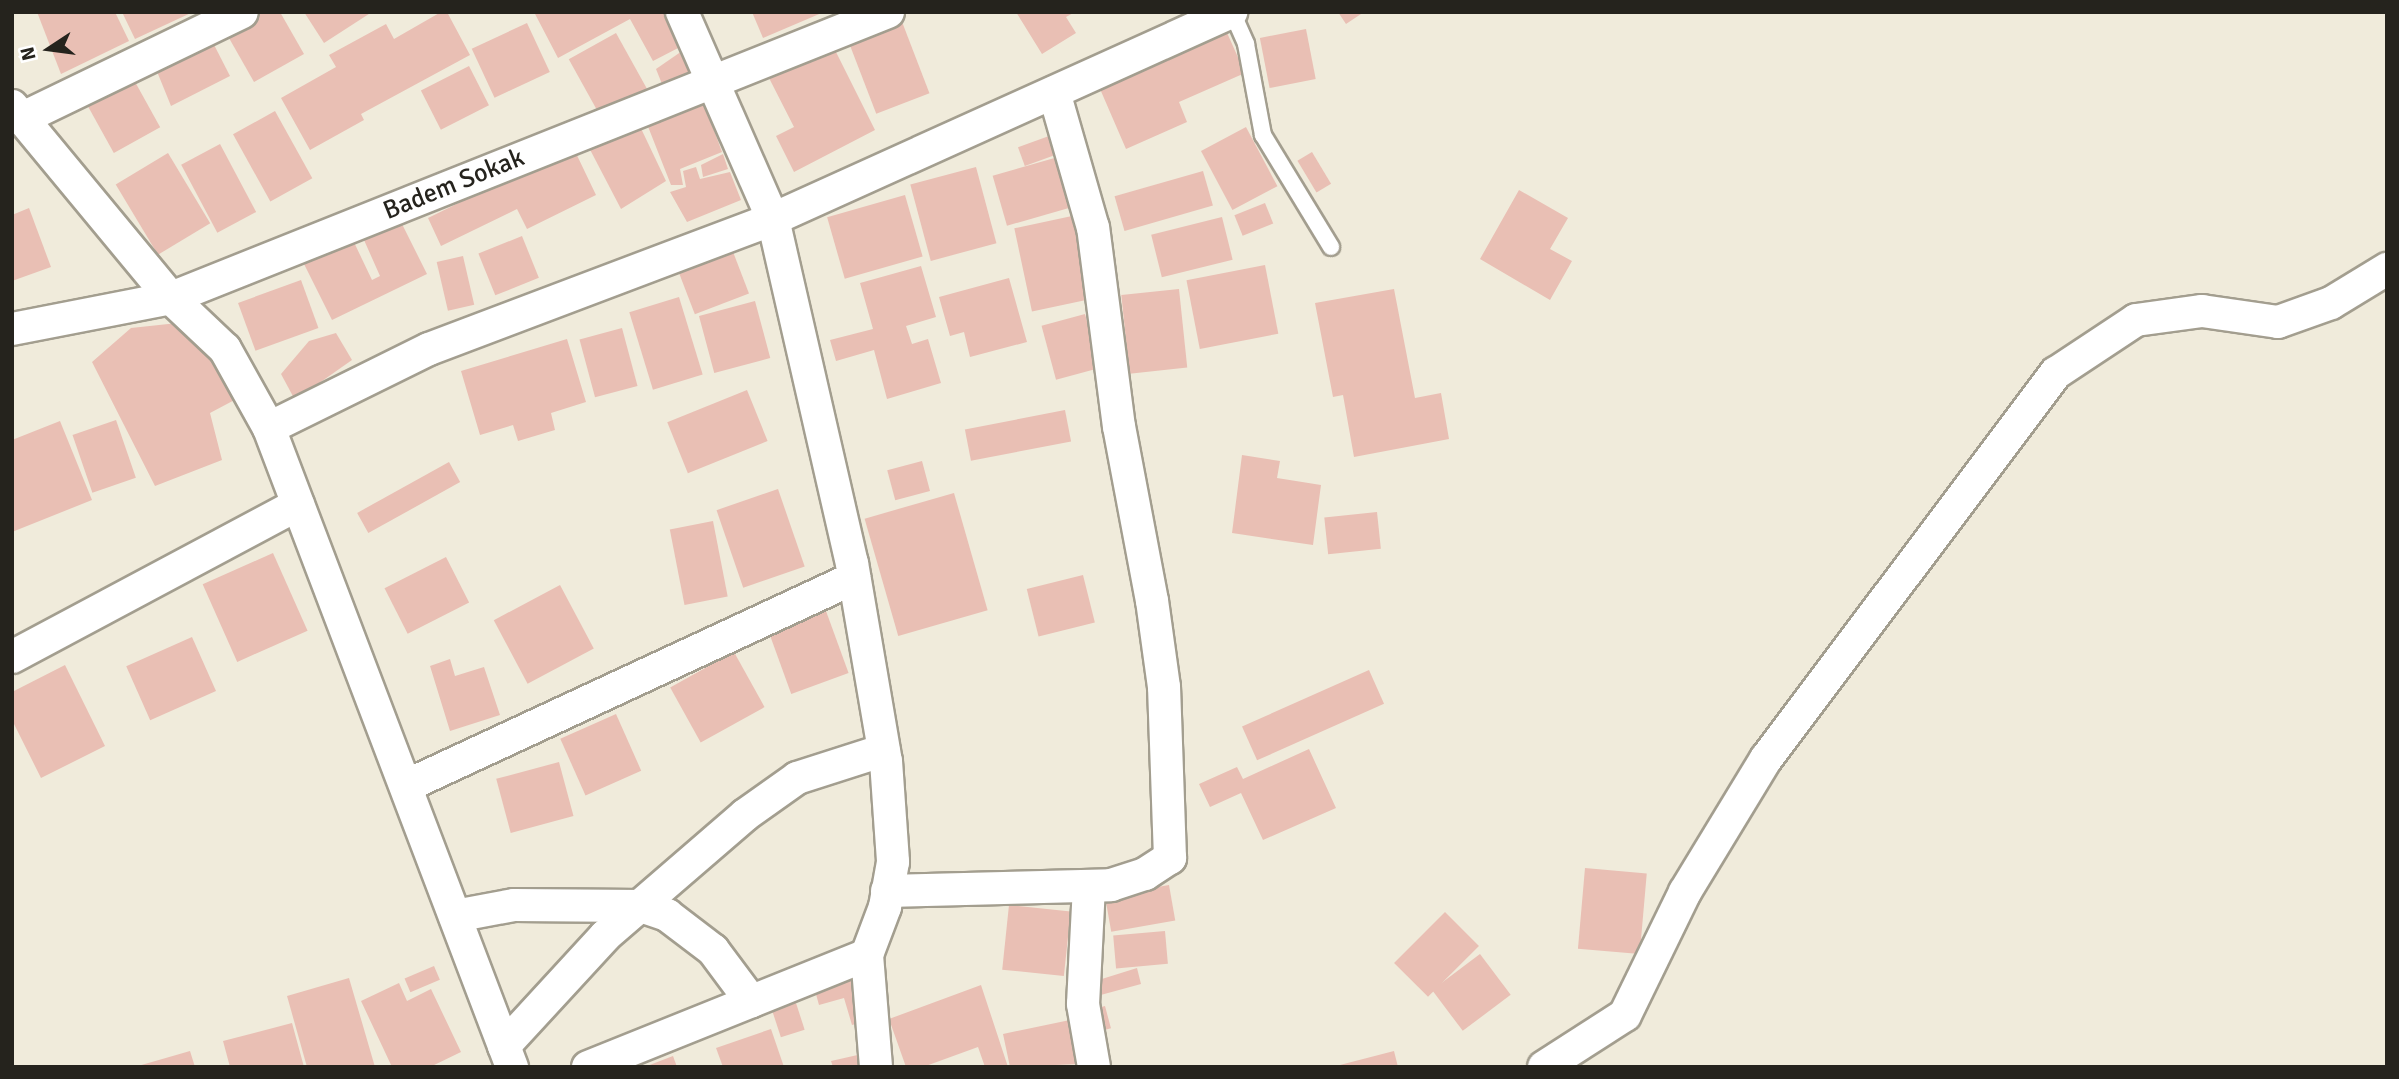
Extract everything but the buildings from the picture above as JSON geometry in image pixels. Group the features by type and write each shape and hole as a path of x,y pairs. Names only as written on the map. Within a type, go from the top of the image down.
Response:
{"street":[{"path":"242,12 18,112 171,298 225,349 269,428 406,786 505,1060"},
{"path":"682,12 715,80 773,219 854,578 884,750 893,862 867,955 876,1067"},
{"name":"Badem Sokak","path":"12,329 171,298 888,12"},
{"path":"269,428 429,349 773,219 1231,12"},
{"path":"887,891 1089,886 1145,874 1170,858 1166,726 1152,601 1119,427 1093,228 1054,92"},
{"path":"1544,1067 1625,1015 1685,892 1766,760 2056,373 2136,320 2202,311 2278,321 2331,303 2387,269"},
{"path":"12,657 298,504"},
{"path":"406,786 854,578"},
{"path":"505,1060 605,936 697,854 797,778 884,750"},
{"path":"1089,886 1083,1004 1094,1067"},
{"path":"454,916 514,905 641,906 667,915 713,950 751,1001"},
{"path":"588,1067 867,955"}],"lane":[{"path":"1231,12 1246,44 1263,135 1331,247"}]}
